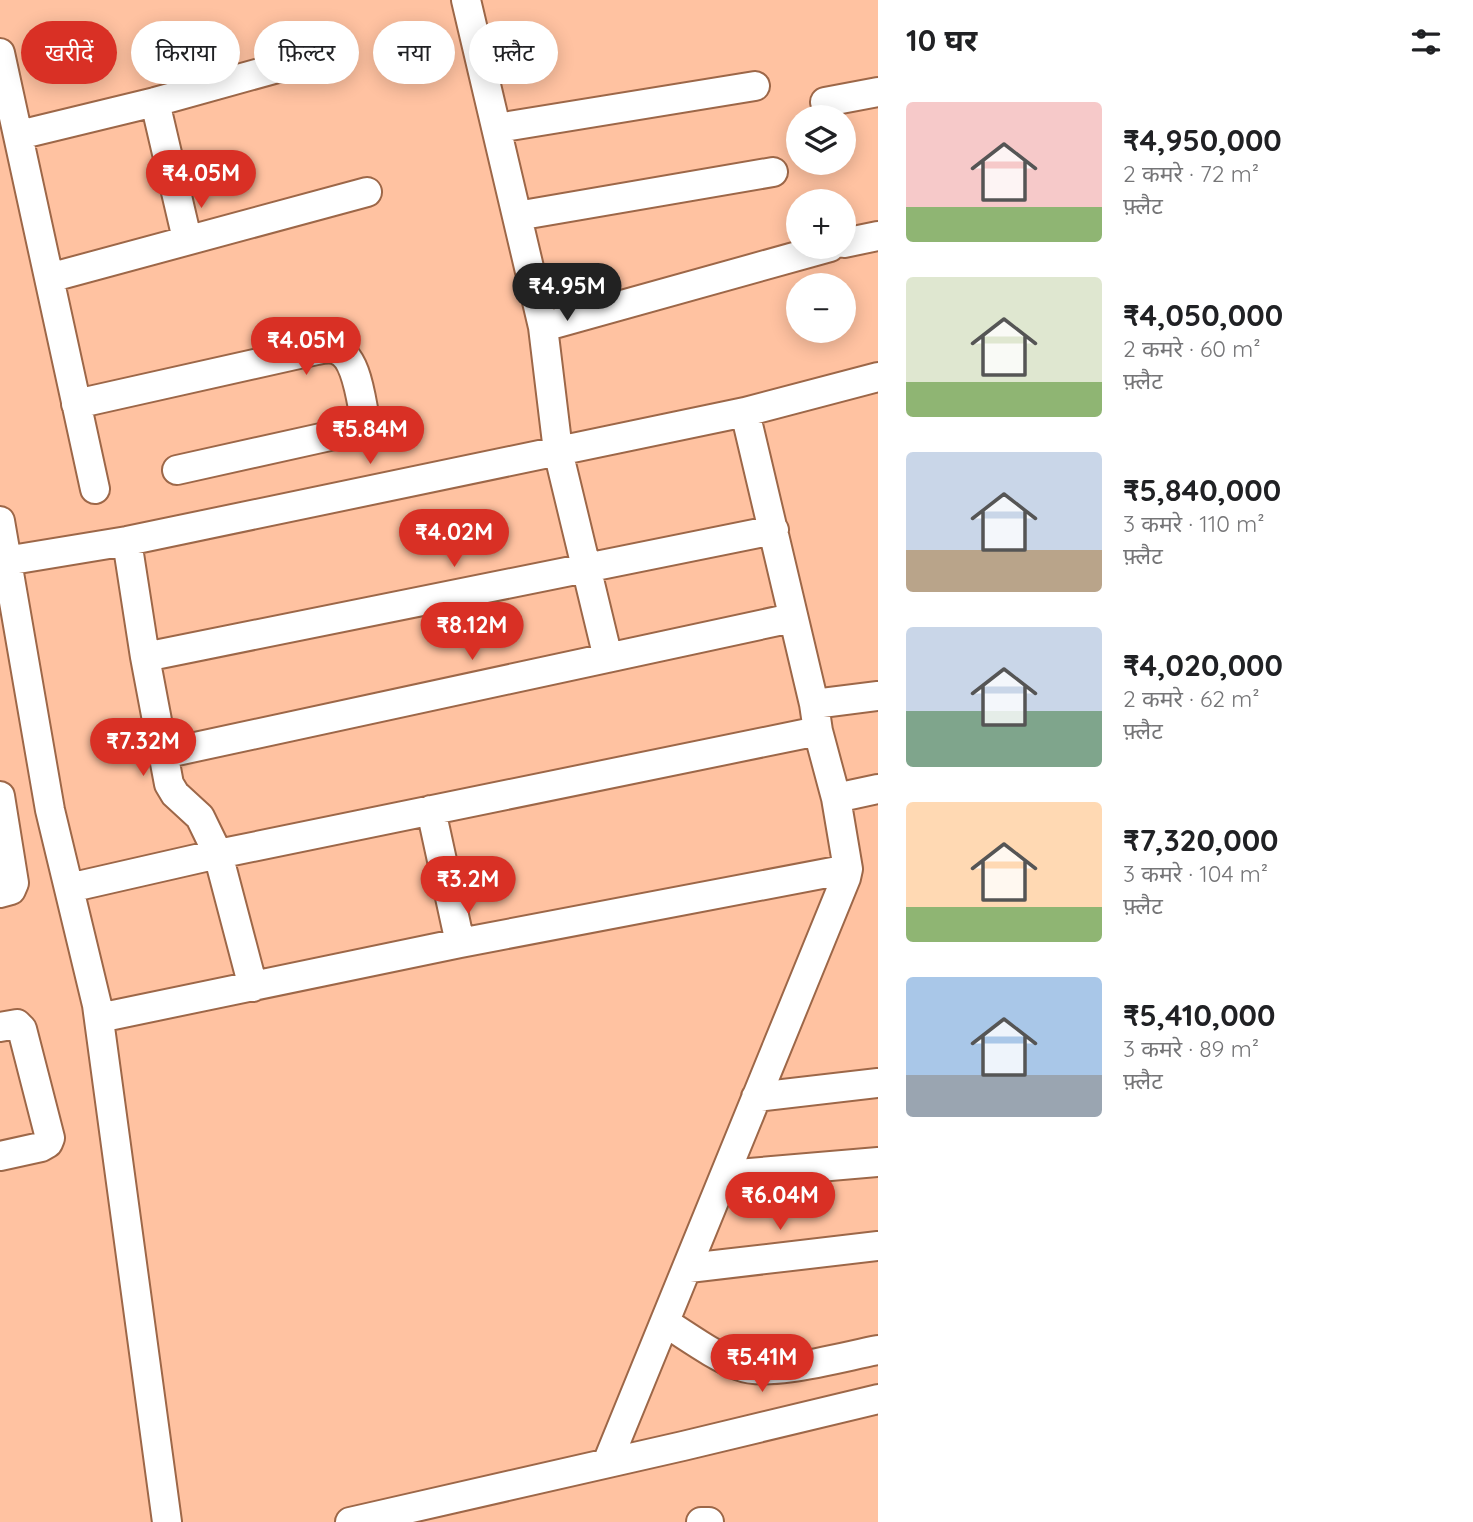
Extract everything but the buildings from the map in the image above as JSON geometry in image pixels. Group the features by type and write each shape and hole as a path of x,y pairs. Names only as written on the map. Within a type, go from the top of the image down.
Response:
{"street":[{"path":"466,0 543,327 558,451 608,658"},
{"path":"0,53 94,489"},
{"path":"19,135 254,75"},
{"path":"497,128 755,86"},
{"path":"825,102 878,92"},
{"path":"155,102 187,239"},
{"path":"517,216 773,172"},
{"path":"49,278 367,192"},
{"path":"856,241 878,236"},
{"path":"543,327 787,259"},
{"path":"76,404 317,350 333,348 340,351 351,364 355,371 365,419 357,430 177,470"},
{"path":"4,561 127,541 745,412 878,377"},
{"path":"607,1463 848,869 836,798 745,412"},
{"path":"0,522 4,561 50,810 99,1018 167,1522"},
{"path":"145,657 774,530"},
{"path":"127,541 145,657 172,790 200,817 218,854 253,986"},
{"path":"163,754 792,618"},
{"path":"69,888 432,810 816,718 878,696"},
{"path":"836,798 878,789"},
{"path":"0,796 14,883 11,890 0,893"},
{"path":"432,810 460,943"},
{"path":"99,1018 460,943 848,869"},
{"path":"0,1027 17,1024 22,1029 50,1138 48,1143 41,1147 0,1156"},
{"path":"756,1097 878,1083"},
{"path":"725,1175 878,1162"},
{"path":"688,1268 878,1246"},
{"path":"666,1323 743,1368 782,1368 878,1350"},
{"path":"350,1522 878,1399"},
{"path":"701,1522 709,1522"}]}
